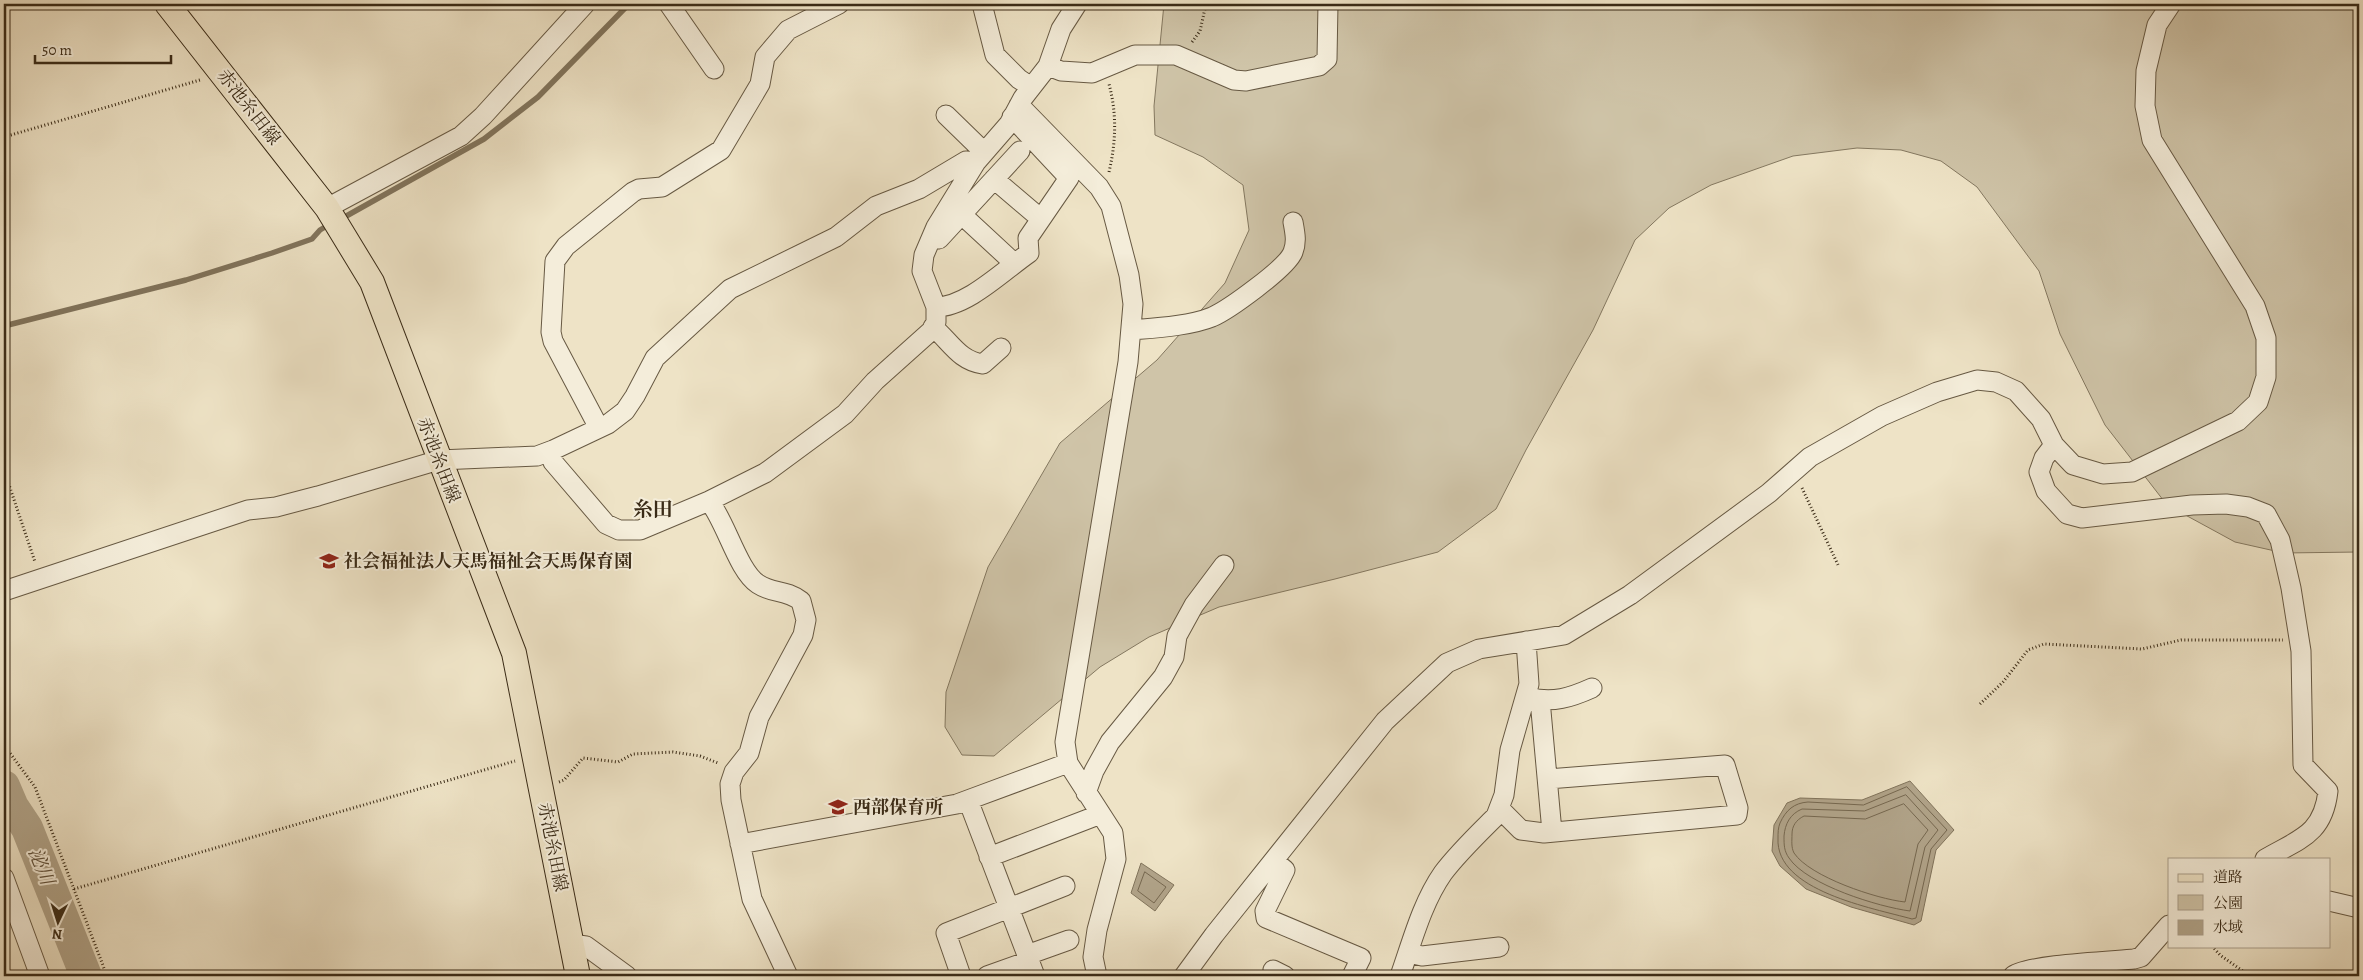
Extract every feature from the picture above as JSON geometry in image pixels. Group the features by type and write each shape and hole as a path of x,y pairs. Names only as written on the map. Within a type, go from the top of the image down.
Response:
{"main road":[{"name":"赤池糸田線","path":"167,4 327,208 372,282 514,653 578,976"}],"street":[{"path":"327,208 461,136 482,116 585,4"},
{"path":"668,4 714,69"},
{"path":"599,428 553,341 551,332 555,261 566,246 633,192 639,189 662,187 720,150 760,84 765,57 788,30 839,4"},
{"path":"982,4 995,54 1019,79 1032,87"},
{"path":"549,452 553,462 606,524 619,530 640,530 709,501 765,473 845,414 875,381 933,327 936,322 936,307 922,272 924,255 931,239 980,157 1048,66 1061,29 1077,4"},
{"path":"1048,66 1061,71 1092,73 1135,55 1179,56 1234,80 1246,82 1319,66 1327,59 1328,4"},
{"path":"1190,974 1214,935 1385,721 1447,663 1479,648 1564,635 1630,595 1769,493 1810,458 1882,416 1937,392 1977,380 1996,382 2016,391 2041,419 2054,445 2074,465 2103,474 2132,472 2238,421 2258,402 2266,377 2266,338 2255,306 2152,140 2144,106 2146,71 2158,25 2172,4"},
{"path":"1016,111 1104,194 1111,206 1129,275 1133,304 1132,330 1065,742 1068,763 1113,833 1116,859 1097,930 1093,957 1097,976"},
{"path":"936,307 947,307 960,302 1029,253 1028,238 1069,178 1016,111"},
{"path":"946,115 980,157"},
{"path":"931,239 938,240 1020,151"},
{"path":"4,591 248,510 276,507 439,460 538,456 549,452 599,428 625,411 636,396 654,358 730,289 836,237 876,206 919,189 966,161 980,157"},
{"path":"994,179 1041,219"},
{"path":"962,214 1014,263"},
{"path":"1132,330 1162,327 1211,317 1228,307 1280,268 1292,254 1296,236 1293,222"},
{"path":"933,327 943,335 959,356 977,363 983,364 1001,348"},
{"path":"2054,445 2044,458 2039,472 2046,491 2067,514 2082,518 2192,505 2226,504 2248,506 2266,514 2274,525 2280,540 2291,588 2301,664 2303,765 2328,791 2326,804 2318,826 2267,858"},
{"path":"709,501 717,512 746,572 758,584 772,590 790,592 801,600 806,620 803,635 759,717 749,753 734,772 730,784 730,800 752,899 788,976"},
{"path":"1086,793 1094,771 1110,742 1163,677 1174,657 1178,636 1194,605 1224,565"},
{"path":"1526,641 1530,684 1548,779 1552,832"},
{"path":"1533,698 1570,698 1592,688"},
{"path":"1400,976 1423,911 1444,872 1496,816 1504,795 1510,750 1533,698"},
{"path":"740,844 931,810 968,800 1068,763"},
{"path":"1499,808 1521,830 1544,833 1737,815 1738,808 1725,765 1548,779"},
{"path":"968,800 1030,964"},
{"path":"989,857 1101,814"},
{"path":"1274,861 1285,870 1265,911 1266,918 1361,958 1352,976"},
{"path":"4,878 40,976"},
{"path":"961,976 946,933 1065,886"},
{"path":"2330,902 2359,908"},
{"path":"2013,976 2016,973 2037,968 2134,960 2142,957 2168,926"},
{"path":"987,976 1030,964 1069,940"},
{"path":"572,944 586,946 627,976"},
{"path":"1408,953 1422,956 1500,947"}],"path":[{"path":"1179,56 1196,38 1206,4"},
{"path":"1101,70 1109,85 1115,107 1115,146 1104,194"},
{"path":"4,137 223,74"},
{"path":"4,470 42,579"},
{"path":"1792,472 1804,490 1839,567"},
{"path":"1980,704 2003,682 2028,650 2044,644 2142,649 2181,640 2284,640 2297,633"},
{"path":"4,745 35,787 107,976"},
{"path":"541,786 564,780 584,758 618,762 633,754 673,752 700,756 734,772"},
{"path":"74,889 535,755"},
{"path":"2214,948 2220,956 2250,976"}],"green space":[{"path":"1164,4 2359,4 2359,552 2284,553 2235,542 2167,505 2105,425 2060,334 2039,271 1977,187 1941,161 1901,150 1857,148 1793,156 1711,185 1669,208 1635,240 1593,330 1526,450 1496,509 1438,552 1219,607 1149,637 1100,667 994,756 962,755 945,727 946,692 988,567 1060,443 1157,360 1225,283 1249,230 1243,185 1203,157 1155,135 1154,106"}],"water":[{"path":"1910,781 1954,830 1936,850 1921,921 1914,925 1851,907 1806,889 1780,866 1772,851 1774,825 1787,803 1800,798 1862,800"},
{"path":"1141,863 1174,885 1155,911 1131,893"}],"waterway":[{"path":"341,219 484,139 538,97 629,4"},
{"path":"4,326 186,280 312,239 320,230 330,224"},
{"name":"泌川","path":"4,786 13,807 27,828 86,976"}],"place":[{"name":"社会福祉法人天馬福祉会天馬保育園","path":"329,561"},
{"name":"西部保育所","path":"838,807"}],"district":[{"name":"糸田","path":"653,509"}]}
